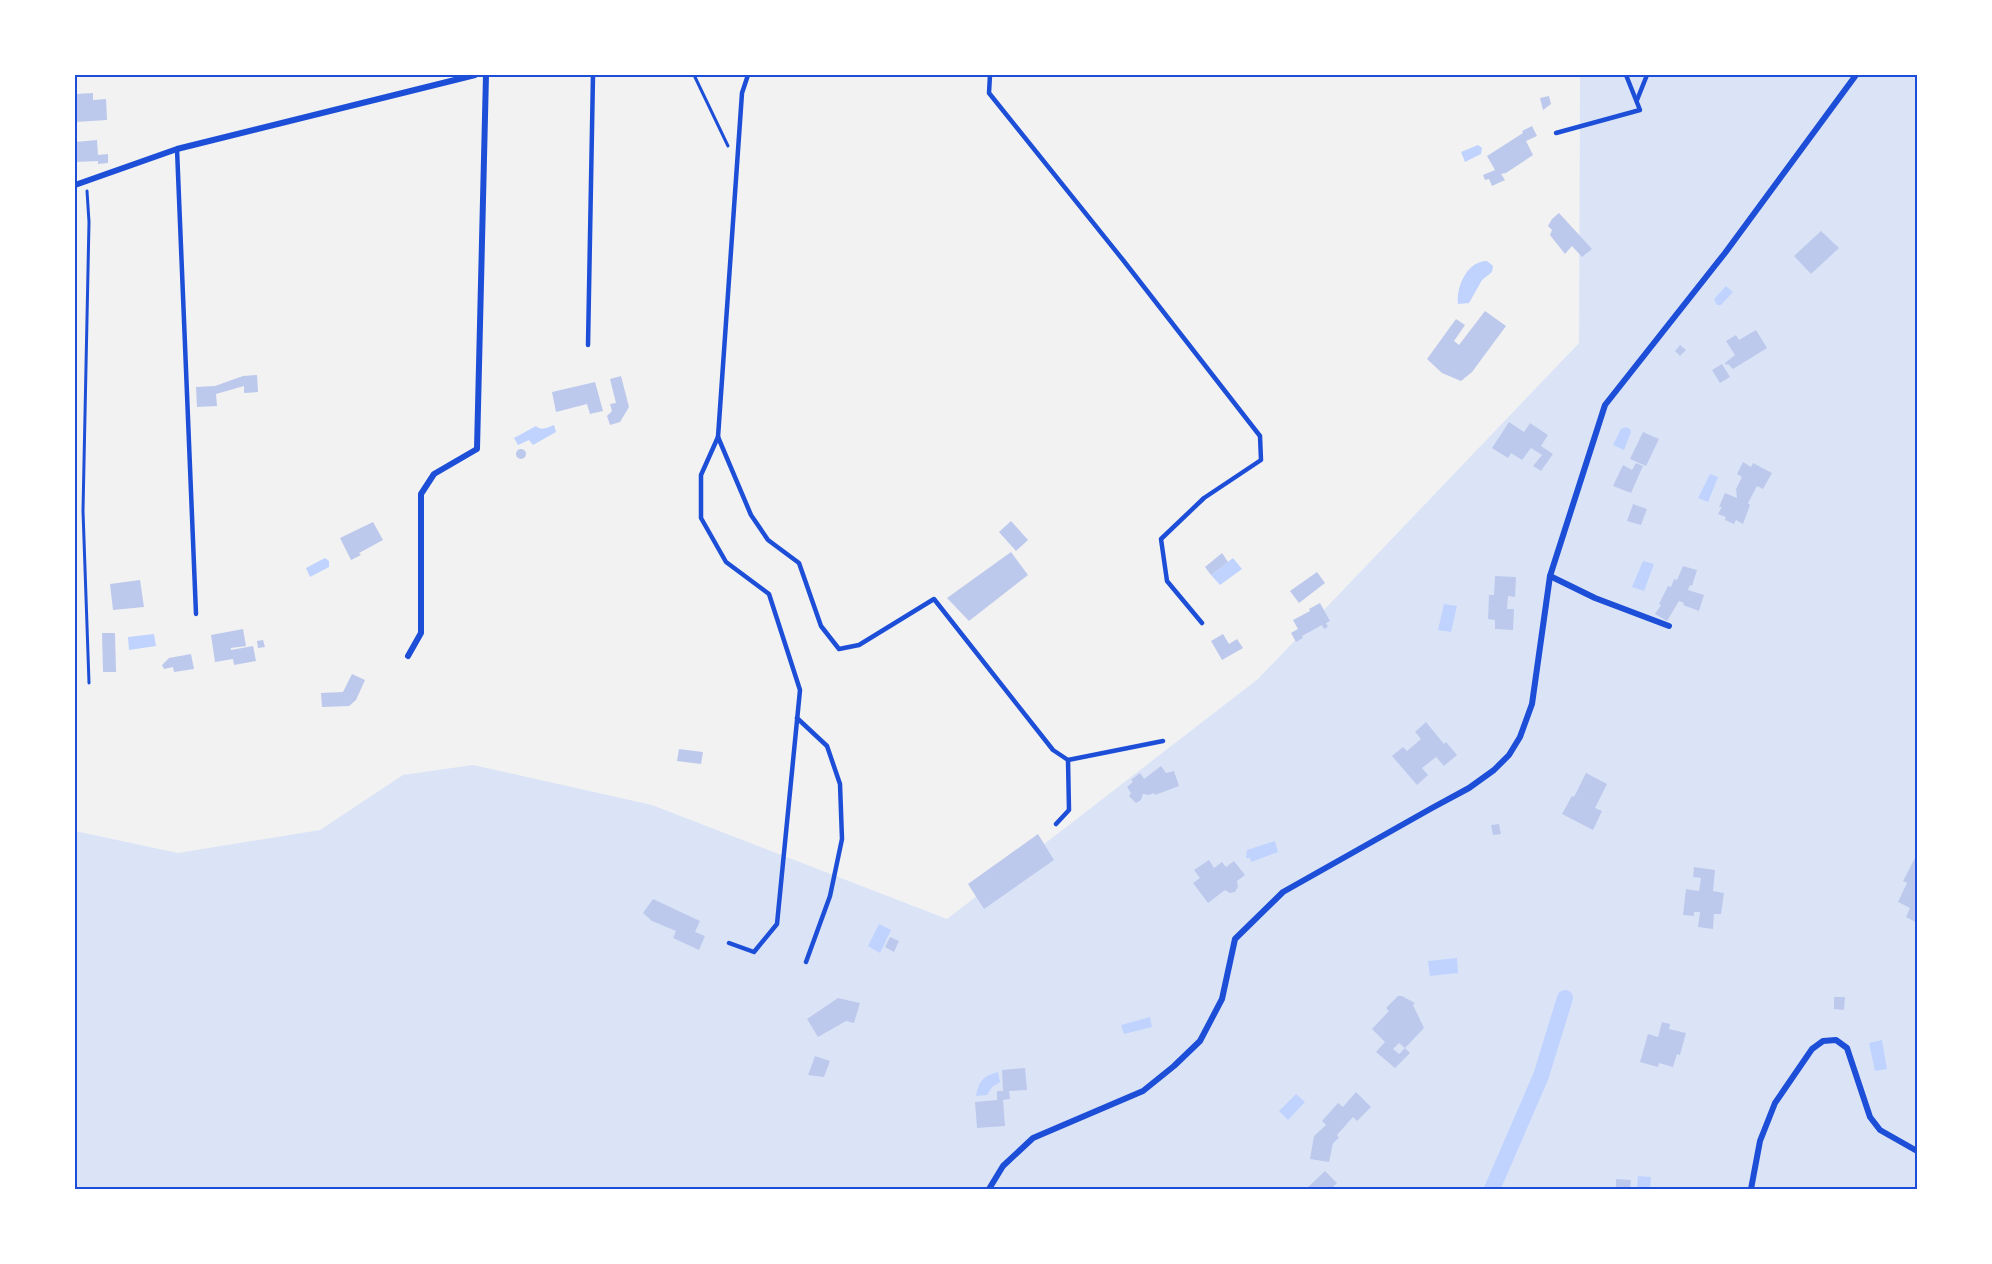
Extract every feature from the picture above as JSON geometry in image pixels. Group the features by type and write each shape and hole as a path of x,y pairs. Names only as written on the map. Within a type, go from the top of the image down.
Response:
{"street":[{"path":"75,185 177,149 475,75"},
{"path":"408,656 421,633 421,494 434,474 477,449 486,75"},
{"path":"989,1189 1003,1166 1034,1138 1143,1092 1200,1041 1222,999 1235,939 1283,892 1469,788 1494,770 1509,755 1520,737 1532,704 1550,576 1605,405 1725,253 1856,75"},
{"path":"1550,576 1595,598 1669,626"},
{"path":"1751,1189 1761,1141 1775,1103 1812,1049 1823,1041 1836,1040 1847,1048 1870,1117 1880,1130 1917,1151"}],"lane":[{"path":"588,345 593,75"},
{"path":"729,943 754,952 777,924 800,690 769,594 726,562 701,518 701,475 718,437 736,164 742,93 748,75"},
{"path":"990,75 989,93 1260,436 1261,460 1204,498 1161,539 1167,581 1203,623"},
{"path":"1556,133 1640,110 1626,75"},
{"path":"1636,100 1647,75"},
{"path":"177,149 196,614"},
{"path":"718,437 751,515 768,540 799,563 821,627 838,649 859,645 934,599 1053,750 1068,759 1163,741"},
{"path":"797,718 827,746 840,784 842,838 830,896 806,962"},
{"path":"1056,824 1069,810 1068,759"}],"path":[{"path":"694,75 736,164"},
{"path":"86,181 89,222 83,511 89,683"}],"shaded area":[{"path":"1580,75 1917,75 1917,1189 75,1189 75,831 178,853 320,830 403,775 473,765 652,805 947,919 1258,679 1579,343"}],"water":[{"path":"1478,145 1482,148 1481,154 1465,162 1461,152"},
{"path":"1487,261 1493,266 1492,272 1482,280 1469,303 1458,304 1459,290 1464,276 1474,265"},
{"path":"1726,286 1733,292 1721,305 1717,305 1714,299"},
{"path":"554,425 556,432 533,445 529,440 518,445 514,438 536,426 542,429"},
{"path":"1626,427 1631,432 1624,450 1613,445 1621,429"},
{"path":"1710,474 1718,477 1708,502 1698,498"},
{"path":"325,558 329,561 329,567 310,577 306,568"},
{"path":"1233,558 1242,569 1220,585 1211,575"},
{"path":"1643,561 1654,564 1644,591 1632,587"},
{"path":"1444,604 1457,606 1451,632 1438,630"},
{"path":"154,634 156,646 129,650 128,637"},
{"path":"1275,841 1278,852 1251,862 1250,858 1246,858 1247,850"},
{"path":"879,924 891,930 880,953 868,946"},
{"path":"1457,958 1458,973 1430,976 1428,961"},
{"path":"1150,1017 1152,1027 1124,1034 1121,1025"},
{"path":"1882,1040 1887,1069 1875,1071 1869,1043"},
{"path":"998,1072 1000,1082 992,1087 987,1095 976,1096 982,1080"},
{"path":"1296,1094 1305,1102 1288,1120 1279,1111"},
{"path":"1638,1176 1651,1177 1650,1189 1637,1189"}],"building":[{"path":"93,93 93,100 106,99 107,120 75,122 75,94"},
{"path":"1549,96 1551,104 1543,110 1540,98"},
{"path":"1532,126 1537,136 1526,141 1533,155 1501,174 1505,180 1492,186 1489,179 1485,180 1483,175 1495,170 1487,156"},
{"path":"97,140 98,155 108,154 108,163 75,162 75,142"},
{"path":"1559,213 1592,249 1582,257 1572,246 1565,254 1550,235 1552,230 1548,226"},
{"path":"1821,231 1839,248 1811,274 1794,256"},
{"path":"1485,311 1506,326 1472,372 1461,381 1442,373 1427,359 1456,319 1465,325 1454,341 1459,345"},
{"path":"1756,330 1767,348 1733,369 1728,364 1726,365 1725,363 1735,355 1726,341 1736,335 1739,340"},
{"path":"1680,345 1686,350 1680,356 1675,351"},
{"path":"1722,364 1730,377 1720,383 1712,370"},
{"path":"257,375 258,392 244,393 244,386 216,394 217,406 197,407 196,387 215,386 243,376"},
{"path":"621,376 629,407 620,422 610,425 607,416 612,411 610,404 616,403 610,379"},
{"path":"595,382 603,411 590,414 587,404 556,412 552,392"},
{"path":"1509,422 1524,432 1530,423 1548,435 1541,446 1553,454 1541,471 1533,466 1542,455 1531,448 1522,460 1511,453 1508,458 1492,448"},
{"path":"1643,432 1659,439 1646,466 1630,459"},
{"path":"521,449 525,450 525,458 521,459 517,458 516,454 517,450"},
{"path":"1743,462 1751,467 1753,463 1772,473 1763,489 1757,486 1748,503 1750,505 1743,524 1736,520 1734,524 1718,514 1722,507 1719,507 1725,493 1737,498 1736,489 1742,477 1737,474"},
{"path":"1636,463 1643,466 1631,493 1613,486 1623,465 1632,470"},
{"path":"1633,504 1647,509 1641,525 1627,521"},
{"path":"1011,521 1028,540 1016,551 999,532"},
{"path":"373,522 383,540 351,560 340,538"},
{"path":"1011,552 1028,575 969,621 947,598"},
{"path":"1222,553 1228,562 1211,575 1205,567"},
{"path":"1683,566 1697,570 1692,586 1690,585 1688,590 1704,595 1699,611 1679,601 1667,621 1655,614 1668,586 1671,587 1674,579 1677,580"},
{"path":"1317,572 1325,583 1299,603 1290,591"},
{"path":"1495,576 1516,577 1515,597 1508,596 1507,609 1514,609 1513,630 1495,629 1495,620 1488,619 1489,595 1494,595"},
{"path":"140,580 144,607 113,610 110,584"},
{"path":"1320,603 1330,621 1326,623 1328,627 1324,629 1322,625 1296,642 1291,633 1298,629 1293,620"},
{"path":"243,629 246,646 231,648 231,650 253,646 256,661 234,665 233,659 215,662 211,635"},
{"path":"102,633 115,633 116,672 103,672"},
{"path":"1223,634 1229,644 1237,639 1243,648 1222,660 1211,641"},
{"path":"263,640 265,647 258,648 257,641"},
{"path":"191,654 194,669 174,672 173,667 164,669 162,665 169,658"},
{"path":"352,674 365,680 356,700 349,706 322,707 321,693 343,692"},
{"path":"1426,722 1444,744 1446,742 1457,755 1444,766 1436,757 1422,768 1428,775 1417,785 1392,756 1403,747 1407,751 1421,739 1415,732"},
{"path":"679,749 703,752 701,764 677,761"},
{"path":"1161,766 1166,773 1174,771 1179,786 1155,795 1154,793 1143,794 1141,800 1136,803 1129,796 1131,793 1127,787 1133,782 1131,780 1140,773 1144,779"},
{"path":"1586,773 1607,784 1595,808 1602,811 1593,830 1562,814"},
{"path":"1499,824 1501,834 1493,835 1491,825"},
{"path":"1038,834 1054,860 984,909 968,884"},
{"path":"1915,858 1917,860 1917,923 1906,917 1910,908 1898,902 1907,883 1903,881"},
{"path":"1209,860 1214,868 1222,862 1226,867 1234,861 1245,875 1237,881 1238,887 1235,892 1230,893 1225,890 1208,903 1193,883 1200,878 1194,870"},
{"path":"1694,867 1715,870 1713,891 1724,893 1721,914 1714,914 1713,929 1698,927 1700,912 1694,912 1694,916 1683,915 1686,889 1699,891 1701,878 1693,877"},
{"path":"653,899 700,921 695,932 705,936 699,950 673,938 676,931 652,921 643,913"},
{"path":"890,937 899,941 894,952 885,947"},
{"path":"1398,996 1402,996 1415,1003 1413,1005 1424,1028 1405,1048 1410,1053 1395,1068 1376,1052 1385,1042 1372,1029 1389,1011 1386,1008","holes":["1399,1043 1405,1048 1399,1054 1393,1049"]},
{"path":"1834,997 1845,997 1844,1010 1834,1009"},
{"path":"838,998 860,1003 854,1023 846,1021 818,1037 807,1019"},
{"path":"1662,1022 1670,1024 1669,1029 1686,1033 1680,1055 1677,1054 1673,1067 1659,1063 1658,1067 1640,1062 1648,1034 1658,1037"},
{"path":"815,1056 830,1061 824,1077 808,1075"},
{"path":"1025,1068 1027,1090 1009,1091 1010,1099 1003,1100 1005,1126 977,1128 975,1102 997,1100 997,1091 1003,1091 1002,1070"},
{"path":"1356,1092 1371,1107 1357,1121 1353,1117 1337,1135 1339,1138 1333,1143 1329,1162 1310,1159 1314,1136 1326,1125 1322,1121 1338,1103 1343,1107"},
{"path":"1325,1171 1337,1183 1331,1189 1306,1189"},
{"path":"1616,1179 1631,1180 1630,1189 1616,1189"}],"waterway":[{"path":"1492,1189 1541,1076 1565,998"}]}
